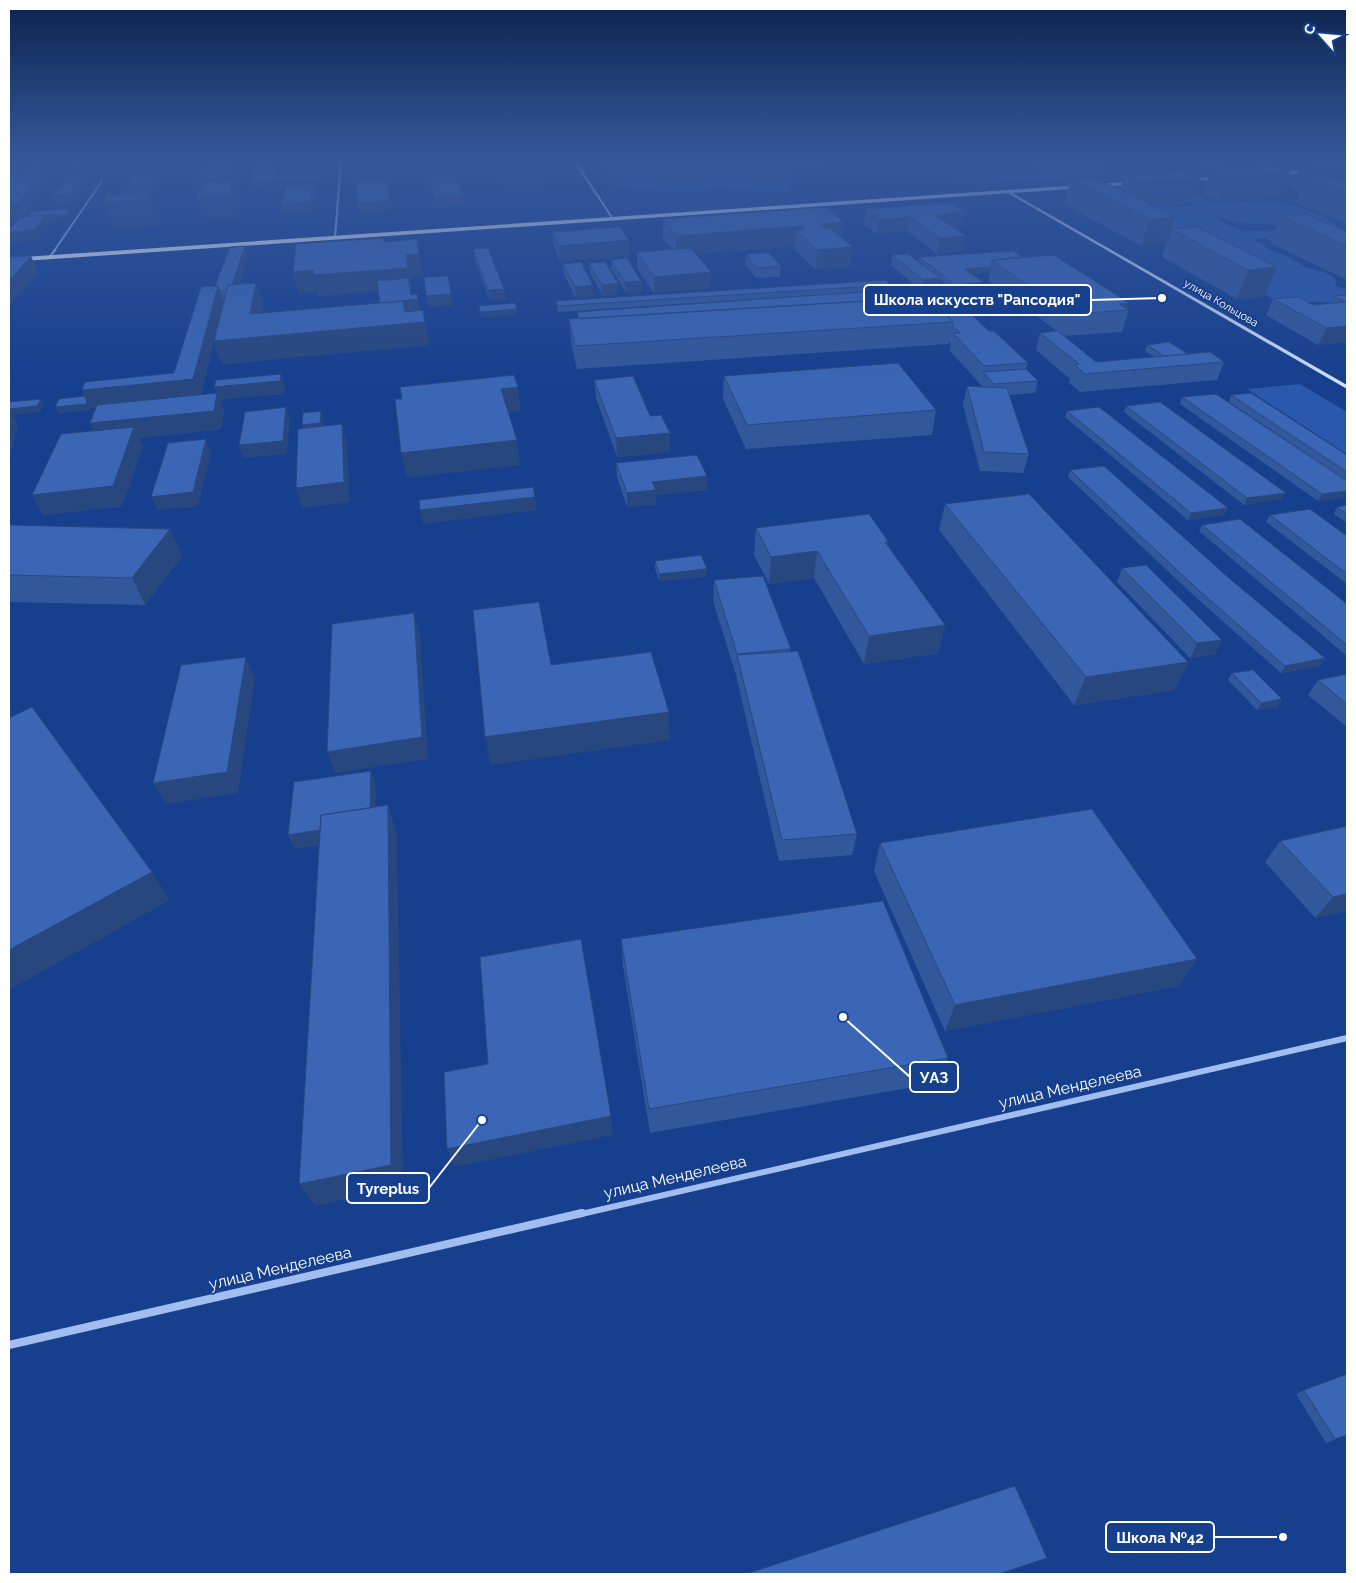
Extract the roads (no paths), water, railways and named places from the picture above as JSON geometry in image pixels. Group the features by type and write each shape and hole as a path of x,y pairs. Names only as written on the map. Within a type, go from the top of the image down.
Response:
{"highway":[{"path":"9,260 392,234"}],"main road":[{"name":"улица Кольцова","path":"1081,234 1347,387"}],"street":[{"path":"49,258 66,234"},
{"path":"335,234 335,238"},
{"name":"улица Менделеева","path":"9,1345 1347,1038"}],"place":[{"name":"Школа искусств \"Рапсодия\"","path":"1162,298"},
{"name":"УАЗ","path":"843,1017"},
{"name":"Tyreplus","path":"482,1120"},
{"name":"Школа №42","path":"1283,1537"}]}
